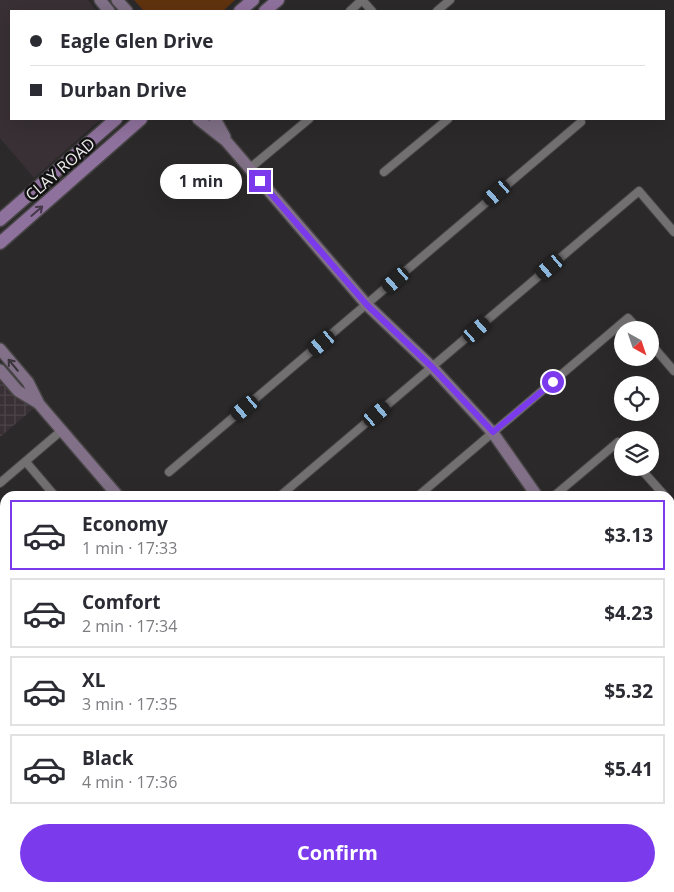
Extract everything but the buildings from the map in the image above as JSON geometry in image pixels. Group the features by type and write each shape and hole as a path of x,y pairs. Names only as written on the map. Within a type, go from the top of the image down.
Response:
{"main road":[{"path":"241,10 253,0"},
{"path":"266,10 278,0"},
{"name":"CLAY ROAD","path":"0,220 115,120"},
{"name":"CLAY ROAD","path":"0,243 140,120"},
{"path":"80,150 91,163"}],"street":[{"path":"117,0 127,10"},
{"path":"351,10 362,0 371,10"},
{"path":"438,10 450,0"},
{"path":"199,120 226,141 367,305 432,367 493,432 534,491"},
{"path":"216,120 226,141"},
{"path":"250,168 308,120"},
{"path":"384,172 447,120"},
{"path":"169,472 581,122"},
{"path":"286,491 639,191 674,232"},
{"path":"424,491 614,330"},
{"path":"0,349 28,382 39,404 114,491"},
{"path":"659,354 674,371"},
{"path":"0,370 18,391 39,404"},
{"path":"0,483 61,431"},
{"path":"560,491 614,449"},
{"path":"26,462 51,491"},
{"path":"647,476 661,491"}],"shaded area":[{"path":"0,0 88,0 96,10 10,10 10,120 100,120 34,178 0,138"},
{"path":"0,370 39,404 0,437"}],"green space":[{"path":"134,0 235,0 224,10 143,10"}],"route":[{"path":"260,181 367,305 432,367 493,432 553,382"}]}
